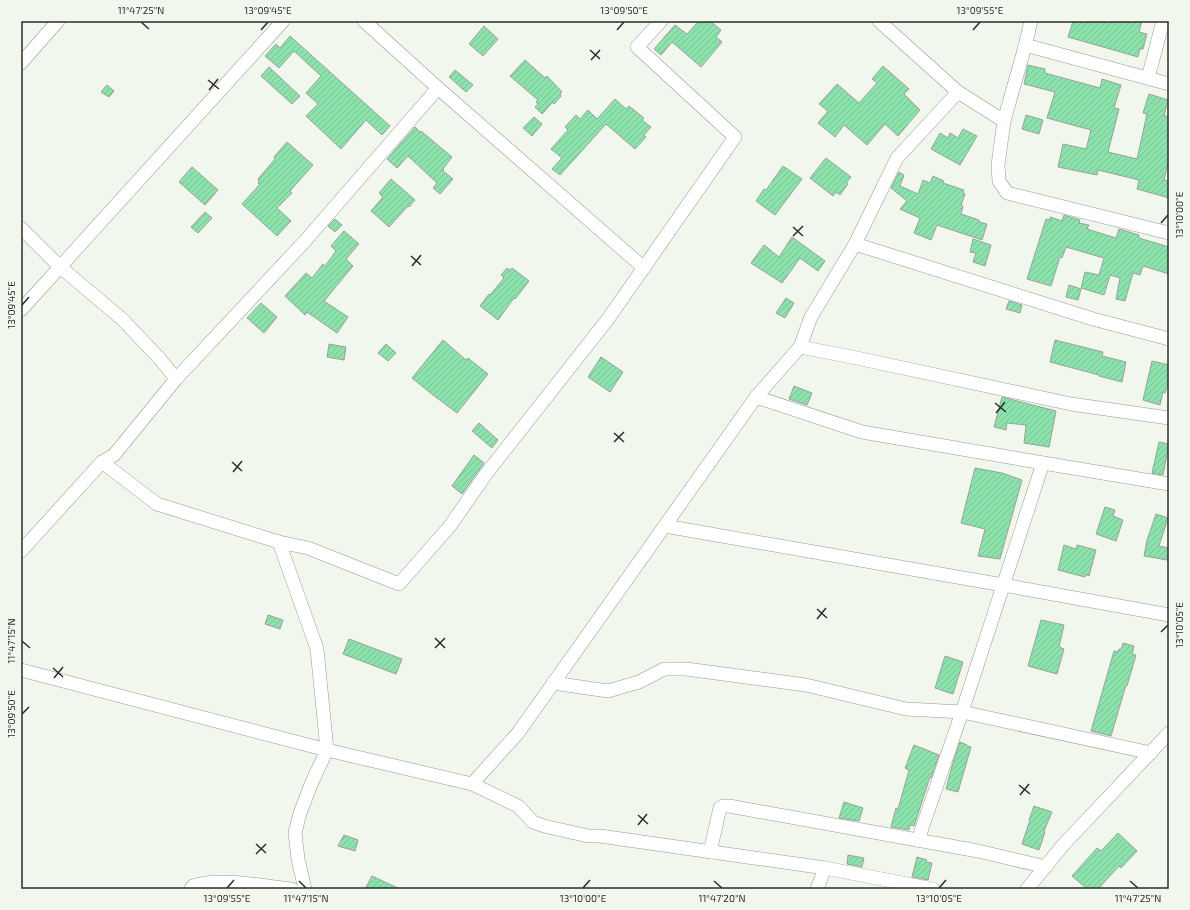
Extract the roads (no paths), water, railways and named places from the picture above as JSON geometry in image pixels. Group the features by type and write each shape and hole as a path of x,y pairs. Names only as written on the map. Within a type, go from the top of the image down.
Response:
{"street":[{"path":"21,63 58,21"},
{"path":"21,310 59,266 283,21"},
{"path":"364,21 438,88 644,268"},
{"path":"102,462 157,504 279,542 308,548 399,584 450,526 486,474 608,319 735,137 637,47 661,21"},
{"path":"879,21 958,92 1004,120"},
{"path":"1031,21 1004,120 998,165 999,181 1006,192 1169,233"},
{"path":"1148,78 1163,21"},
{"path":"1025,45 1169,84"},
{"path":"21,551 102,462 114,456 176,379 305,241 438,88"},
{"path":"472,784 518,733 756,398 800,347 811,317 856,244 897,158 958,92"},
{"path":"21,228 59,266 122,319 160,359 176,379"},
{"path":"856,244 1092,319 1169,339"},
{"path":"800,347 1071,404 1169,418"},
{"path":"756,398 862,432 1169,484"},
{"path":"918,840 962,712 1043,463"},
{"path":"666,526 1003,585 1169,616"},
{"path":"279,542 317,649 327,750 300,813 295,833 298,859 305,889"},
{"path":"554,683 608,691 639,682 664,669 686,669 806,685 906,709 962,712 1151,753"},
{"path":"21,670 327,750 472,784 518,806 533,822 544,826 588,836 600,836 825,868 933,889"},
{"path":"1027,889 1064,844 1169,733"},
{"path":"710,852 720,808 723,806 729,806 978,851 1046,867"},
{"path":"817,889 825,868"},
{"path":"191,889 193,886 204,882 238,883 292,889"}]}
